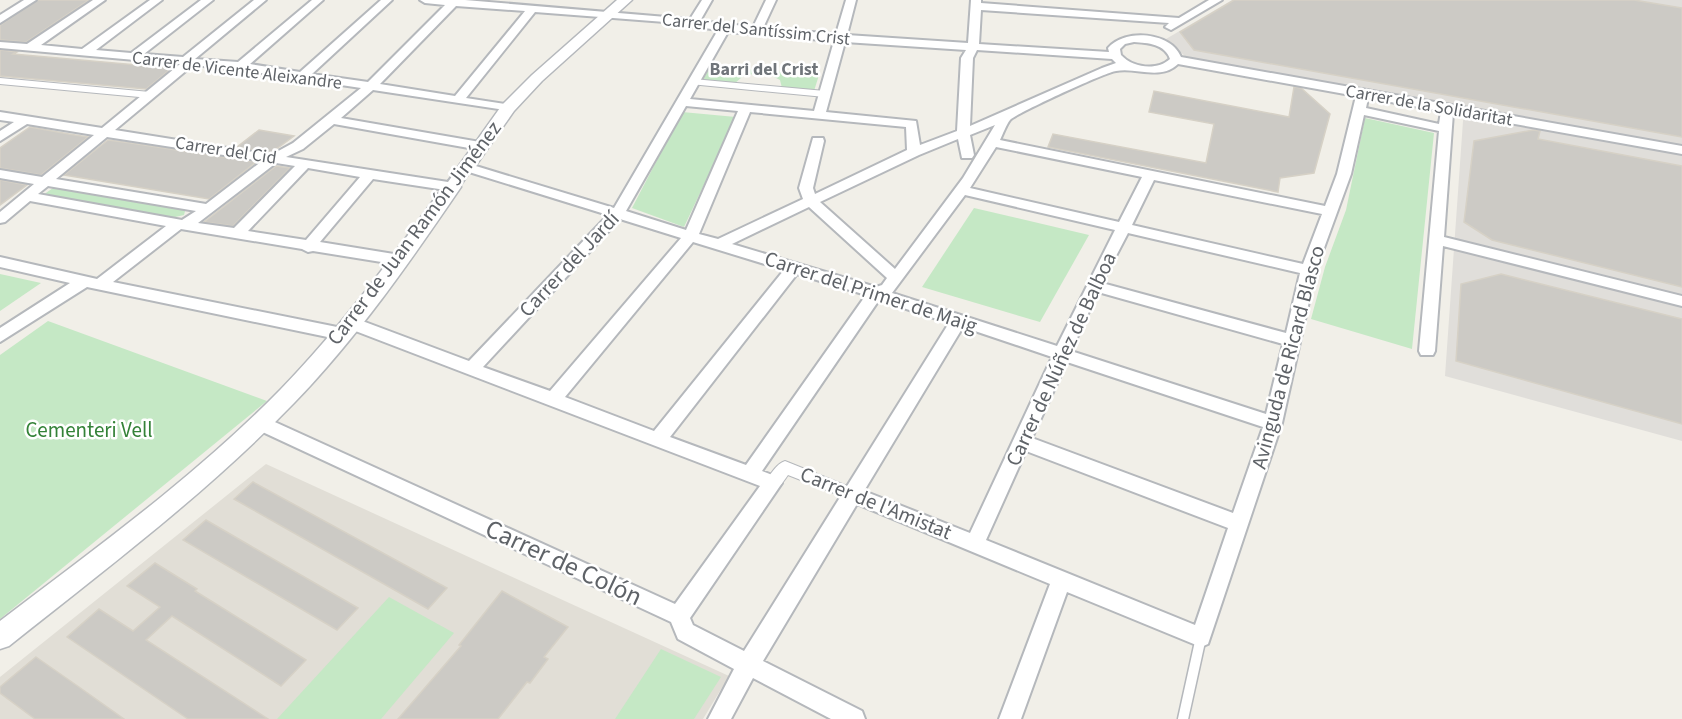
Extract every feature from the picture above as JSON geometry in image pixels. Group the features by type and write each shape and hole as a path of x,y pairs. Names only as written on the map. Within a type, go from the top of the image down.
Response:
{"street":[{"path":"0,20 31,0"},
{"path":"29,48 100,0"},
{"path":"84,53 157,0"},
{"path":"133,57 208,0"},
{"path":"0,219 150,96 261,0"},
{"path":"241,66 318,0"},
{"path":"303,75 387,0"},
{"name":"Carrer del Santíssim Crist","path":"425,0 608,14 694,22 725,28 1087,56 1122,61"},
{"name":"Carrer de Juan Ramón Jiménez","path":"0,637 152,518 260,423 347,328 400,260 508,108 537,78 626,0"},
{"path":"694,22 706,0"},
{"path":"757,30 771,0"},
{"path":"819,114 851,0"},
{"path":"1150,40 1217,0"},
{"path":"0,336 92,283 209,209 274,158 298,146 370,87 454,1"},
{"path":"972,161 963,132 967,58 973,47 976,3 1181,21"},
{"path":"458,100 531,9"},
{"name":"Carrer del Jardí","path":"472,368 618,213 725,28"},
{"path":"1134,39 1150,40 1170,48 1176,60 1171,66 1160,69 1122,61 1114,48 1121,42 1134,39"},
{"name":"Carrer de Vicente Aleixandre","path":"0,45 241,66 508,108"},
{"name":"Carrer de la Solidaritat","path":"1176,60 1682,150"},
{"path":"720,244 914,152 1006,116 1115,67 1122,61"},
{"path":"0,81 150,96"},
{"path":"693,82 825,94"},
{"name":"Avinguda de Ricard Blasco","path":"1201,637 1274,423 1308,270 1344,174 1363,93"},
{"path":"682,102 912,124 914,152"},
{"path":"553,399 691,235 746,108"},
{"path":"1427,351 1447,108"},
{"path":"1359,110 1445,129"},
{"name":"Carrer del Cid","path":"0,116 452,186"},
{"path":"750,474 876,293 887,289 897,278 962,190 972,161 993,143 1006,116"},
{"path":"0,137 25,120"},
{"path":"331,120 480,146"},
{"path":"818,141 806,188 810,201 897,278"},
{"path":"993,143 1330,211"},
{"path":"934,144 972,161"},
{"path":"237,234 305,164"},
{"name":"Carrer del Primer de Maig","path":"466,167 876,293 1274,423"},
{"path":"0,174 209,209"},
{"path":"308,247 370,174"},
{"name":"Carrer de Núñez de Balboa","path":"975,543 1061,353 1150,175"},
{"path":"962,190 1308,270"},
{"path":"29,197 308,247 400,260"},
{"path":"1437,240 1682,301"},
{"name":"Carrer de l'Amistat","path":"0,262 92,283 347,328 472,368 773,483 785,467 1201,637"},
{"path":"658,439 794,268"},
{"path":"1093,286 1291,340"},
{"path":"719,719 748,665 959,320"},
{"name":"Carrer de Colón","path":"260,423 679,616 685,632 854,719"},
{"path":"1022,442 1239,524"},
{"path":"679,616 773,483"},
{"path":"1011,719 1061,581"}],"lane":[{"path":"1183,719 1201,637"}],"shaded area":[{"path":"1232,0 1682,0 1682,441 1445,376 1464,107 1186,57 1166,39"},
{"path":"266,464 729,676 703,719 0,719 0,677"}],"green space":[{"path":"711,66 757,70 756,73 742,77 734,84 702,81"},
{"path":"769,71 819,75 814,91 782,88 780,80 768,74"},
{"path":"682,112 736,117 684,227 632,208"},
{"path":"1365,118 1434,133 1412,349 1311,319 1325,267 1346,210"},
{"path":"53,188 185,211 184,215 171,218 43,195"},
{"path":"974,208 1089,235 1040,322 922,287"},
{"path":"0,274 41,283 0,311"},
{"name":"Cementeri Vell","path":"48,321 267,401 0,619 0,355"},
{"path":"389,597 454,633 381,719 277,719"},
{"path":"661,649 721,677 694,719 615,719"}],"building":[{"path":"38,0 89,0 26,42 0,40 0,25"},
{"path":"1234,0 1634,0 1682,8 1682,137 1194,50 1180,32"},
{"path":"0,50 17,52 13,54 172,68 146,89 0,76"},
{"path":"1294,87 1301,88 1330,114 1314,173 1280,178 1278,192 1048,147 1053,134 1206,163 1214,124 1149,112 1154,91 1289,117"},
{"path":"30,127 88,137 41,175 0,168 0,148"},
{"path":"259,130 294,136 271,153 237,147"},
{"path":"1533,130 1540,131 1538,139 1682,166 1682,287 1492,240 1464,222 1474,141"},
{"path":"108,140 256,162 209,199 64,175"},
{"path":"276,166 290,168 233,226 204,222"},
{"path":"0,180 27,185 0,205"},
{"path":"1501,274 1682,319 1682,424 1456,361 1461,284"},
{"path":"253,482 447,588 428,609 234,499"},
{"path":"206,520 358,608 337,630 183,540"},
{"path":"155,563 197,589 195,591 306,660 281,686 172,616 146,640 268,719 188,719 67,637 99,609 133,631 160,607 127,586"},
{"path":"502,591 568,627 544,657 548,659 530,683 527,682 498,719 398,719 461,646 459,645"},
{"path":"36,657 124,719 35,719 0,693 0,687"}],"district":[{"name":"Barri del Crist","path":"764,69"}]}
